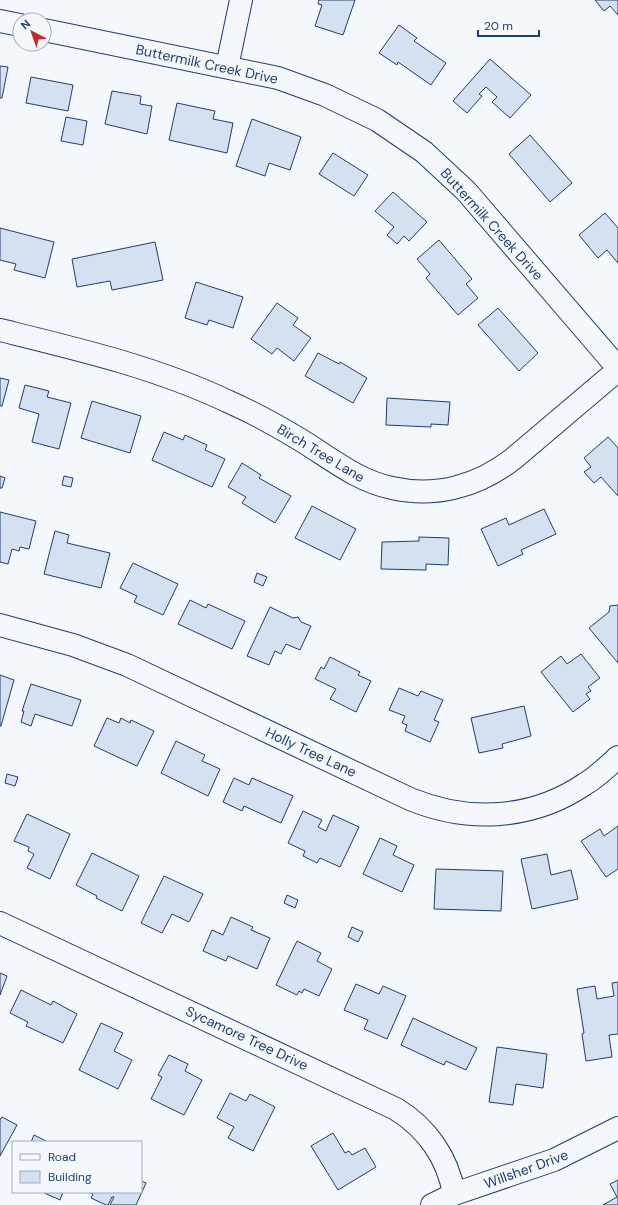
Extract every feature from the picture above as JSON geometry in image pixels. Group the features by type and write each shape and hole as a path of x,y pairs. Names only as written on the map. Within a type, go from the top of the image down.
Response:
{"street":[{"path":"227,67 241,0"},
{"path":"0,21 12,23"},
{"name":"Buttermilk Creek Drive","path":"52,32 278,78 325,95 377,120 424,152 466,191 618,369"},
{"name":"Birch Tree Lane","path":"0,330 99,355 177,380 263,418 360,477 382,486 416,492 455,488 478,480 496,471 514,459 618,369"},
{"name":"Holly Tree Lane","path":"0,626 73,645 128,665 410,799 445,811 469,815 494,815 518,812 542,806 564,797 585,784 618,757"},
{"name":"Sycamore Tree Drive","path":"0,923 396,1109 416,1124 436,1148 448,1170 454,1194"},
{"name":"Willsher Drive","path":"432,1205 454,1194 554,1160 618,1128"}],"building":[{"path":"319,0 355,0 343,35 315,26 322,5 318,4"},
{"path":"595,0 618,0 618,15 610,6 604,11"},
{"path":"399,25 417,38 414,41 446,63 431,85 398,62 397,65 379,53"},
{"path":"490,59 531,95 510,118 492,102 497,97 486,87 479,94 482,96 467,113 453,101"},
{"path":"0,66 8,67 2,98 0,98"},
{"path":"31,77 73,85 68,111 26,103"},
{"path":"112,91 141,96 140,104 152,106 147,134 105,124"},
{"path":"177,103 215,111 213,119 233,123 227,153 169,140"},
{"path":"66,117 87,121 83,145 61,141"},
{"path":"252,119 301,137 290,170 269,163 265,176 236,166"},
{"path":"530,135 572,183 550,202 509,154"},
{"path":"333,153 368,175 354,196 319,174"},
{"path":"393,192 427,222 409,241 404,236 397,244 387,235 394,227 375,211"},
{"path":"605,213 618,228 618,263 607,250 598,258 579,235"},
{"path":"0,228 54,242 45,278 14,270 16,264 0,260"},
{"path":"439,240 472,279 466,284 478,298 458,315 426,278 430,274 417,259"},
{"path":"155,242 163,280 112,290 110,281 77,287 72,259"},
{"path":"196,282 243,297 233,328 209,320 207,325 185,318"},
{"path":"277,303 298,318 293,325 311,338 294,361 277,348 272,354 251,339"},
{"path":"498,308 538,353 519,371 478,325"},
{"path":"318,353 339,364 340,362 367,378 353,403 305,376"},
{"path":"0,378 9,380 2,406 0,406"},
{"path":"25,385 49,391 47,397 71,403 59,449 32,442 39,414 19,408"},
{"path":"387,398 450,402 448,425 431,424 431,427 386,425"},
{"path":"92,401 141,416 130,453 81,438"},
{"path":"164,432 183,440 185,435 207,445 205,450 225,459 212,487 152,460"},
{"path":"608,437 618,448 618,496 601,477 594,483 584,472 591,467 584,458"},
{"path":"242,463 261,475 259,478 291,496 275,523 242,503 246,497 228,487"},
{"path":"0,476 5,478 2,488 0,488"},
{"path":"64,476 73,478 71,487 62,485"},
{"path":"312,506 356,529 340,560 295,538"},
{"path":"544,509 556,534 521,550 523,554 498,566 481,529 506,518 509,525"},
{"path":"0,512 36,521 29,549 20,547 19,551 12,549 8,564 0,562"},
{"path":"55,531 69,535 67,543 110,553 101,588 44,574"},
{"path":"419,537 449,538 448,565 426,564 426,570 381,569 382,542 419,541"},
{"path":"133,563 178,584 163,615 134,602 137,596 120,588"},
{"path":"257,573 267,577 263,586 254,582"},
{"path":"190,600 206,608 208,604 245,621 232,649 178,624"},
{"path":"618,605 618,663 589,628 609,612 610,606"},
{"path":"270,607 293,618 298,617 301,622 311,626 300,650 286,644 281,654 275,651 269,665 247,656"},
{"path":"581,654 600,678 588,687 591,691 586,694 590,699 573,712 541,672 561,656 567,664"},
{"path":"330,657 360,672 358,675 371,681 356,712 330,699 336,689 315,679 321,667 324,669"},
{"path":"0,675 14,680 1,726 0,726"},
{"path":"31,684 81,700 72,726 35,714 31,726 21,722 24,711 22,711"},
{"path":"399,688 418,696 421,691 443,700 434,720 439,722 430,742 405,731 407,725 402,723 405,716 389,710"},
{"path":"524,706 531,736 502,744 503,748 479,753 471,718"},
{"path":"107,718 119,723 121,718 130,723 131,720 154,731 137,766 94,746"},
{"path":"176,741 205,755 202,761 220,769 208,796 161,773"},
{"path":"7,774 18,777 15,786 5,783"},
{"path":"234,778 249,785 252,778 293,796 281,823 244,806 242,811 223,802"},
{"path":"303,811 322,820 318,827 326,831 333,815 359,827 340,867 320,858 317,863 303,856 305,851 288,843"},
{"path":"27,814 70,834 50,879 27,868 34,854 28,851 29,847 14,841"},
{"path":"618,826 618,869 606,877 581,841 600,829 604,836"},
{"path":"380,838 397,846 393,855 414,865 402,892 363,874"},
{"path":"92,853 139,876 122,911 96,898 97,896 76,885"},
{"path":"547,854 551,875 571,870 578,899 532,909 521,859"},
{"path":"436,869 503,871 501,911 434,909"},
{"path":"164,876 203,894 189,922 172,914 162,933 141,923"},
{"path":"287,895 298,900 295,908 284,903"},
{"path":"231,917 253,927 251,930 270,938 257,969 228,956 226,961 203,951 212,930 223,935"},
{"path":"352,927 363,932 358,942 348,937"},
{"path":"297,941 321,953 317,961 332,969 319,996 304,989 302,993 299,991 297,995 276,985"},
{"path":"0,973 7,976 0,995"},
{"path":"618,982 618,1034 609,1035 612,1057 586,1061 582,1034 584,1033 577,989 595,986 597,999 614,996 612,983"},
{"path":"356,984 379,994 383,986 406,996 387,1039 364,1029 368,1020 344,1010"},
{"path":"21,990 51,1005 53,1001 77,1014 63,1043 26,1026 28,1022 10,1013"},
{"path":"413,1018 477,1048 466,1070 446,1061 444,1065 401,1045"},
{"path":"101,1023 123,1033 114,1051 132,1060 118,1089 79,1070"},
{"path":"497,1047 547,1054 543,1088 516,1084 513,1105 489,1102"},
{"path":"169,1055 188,1064 185,1071 202,1080 184,1115 151,1099 162,1077 158,1075"},
{"path":"230,1093 246,1101 250,1094 275,1107 253,1151 228,1138 234,1127 217,1118"},
{"path":"2,1117 17,1125 0,1156 0,1120"},
{"path":"333,1133 345,1153 349,1151 352,1155 365,1148 376,1167 338,1190 311,1146"},
{"path":"34,1135 46,1141 31,1141"},
{"path":"618,1180 618,1205 603,1205 617,1197 610,1184"},
{"path":"142,1181 146,1183 142,1192"},
{"path":"44,1193 63,1193 60,1200"},
{"path":"90,1193 141,1193 136,1205 110,1205 114,1197 112,1197 108,1205 106,1205 91,1198 93,1194"}]}
